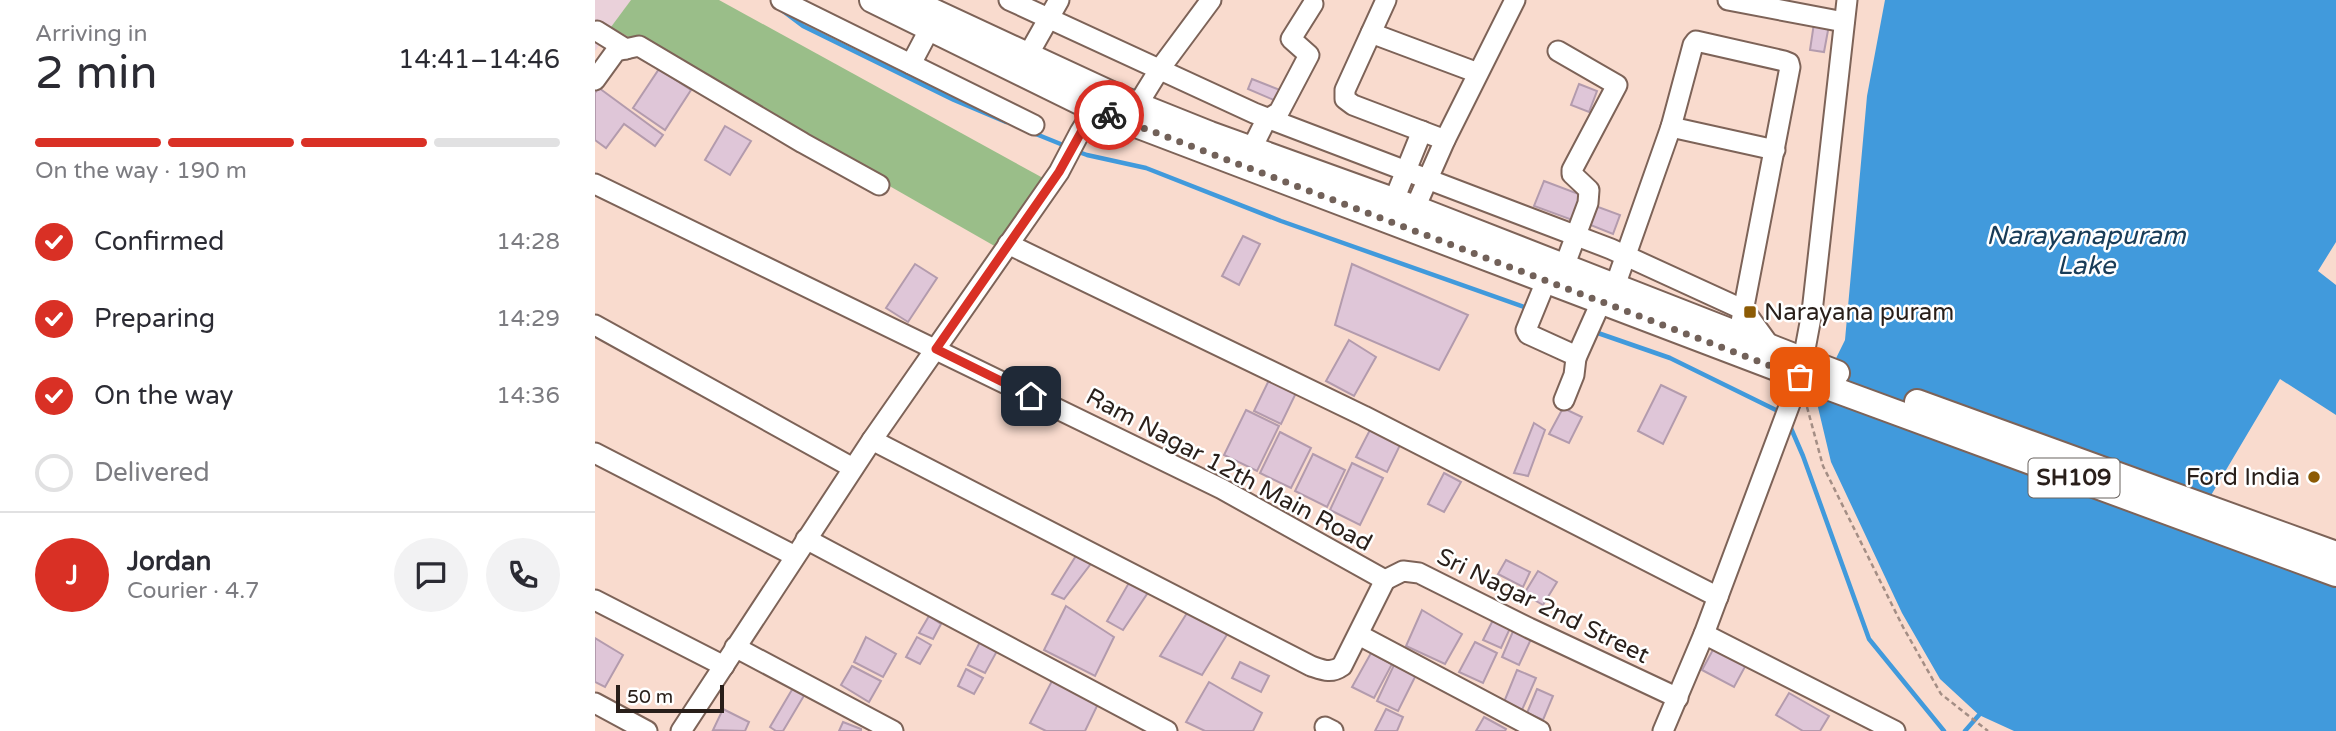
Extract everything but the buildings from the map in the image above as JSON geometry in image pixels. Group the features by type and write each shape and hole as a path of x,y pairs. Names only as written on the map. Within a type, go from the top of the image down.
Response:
{"main road":[{"name":"SH109","path":"872,0 929,28 1100,100 2336,574"},
{"name":"SH109","path":"909,0 1028,55 1100,100 1138,104 1210,134 1404,204 1555,274"},
{"name":"SH109","path":"1608,294 1741,321 1802,369 2336,554"}],"street":[{"path":"781,0 1034,125"},
{"path":"1009,0 1254,113 1626,257 1741,321 1775,150 1789,63 1701,41 1696,41 1693,45 1671,127 1626,257 1576,358 1574,375 1564,400"},
{"path":"1028,55 1059,0"},
{"path":"1138,104 1210,0"},
{"path":"1385,0 1345,90 1345,99 1353,105 1445,140"},
{"path":"1404,204 1427,181 1514,0"},
{"path":"1728,0 1844,22"},
{"path":"1663,731 1704,634 1789,412 1802,369 1812,312 1847,0"},
{"path":"1252,148 1266,121 1279,112 1309,55 1291,39 1313,4"},
{"path":"911,64 929,28"},
{"path":"596,29 626,49"},
{"path":"1371,33 1478,74"},
{"path":"595,80 616,51 639,46 879,185"},
{"path":"1558,51 1617,85 1572,170 1572,174 1589,190 1588,203 1575,236 1526,330 1528,334 1576,358"},
{"path":"681,731 853,468 1059,172 1100,100"},
{"path":"1671,127 1775,150"},
{"path":"1404,204 1406,172 1422,131"},
{"name":"Ram Nagar 12th Main Road","path":"595,184 1222,489 1385,580"},
{"path":"1008,244 1364,416 1718,597"},
{"path":"595,325 853,468"},
{"path":"872,440 1311,666 1327,671 1342,666 1385,580"},
{"path":"595,453 801,548 1167,731"},
{"name":"Sri Nagar 2nd Street","path":"1385,580 1403,571 1419,573 1678,698"},
{"path":"595,600 724,666"},
{"path":"1704,634 1874,726 1895,731"},
{"path":"1359,635 1540,731"},
{"path":"735,648 894,731"},
{"path":"595,703 647,731"}],"path":[{"path":"1802,369 1811,426 1823,466 1903,627 1941,694 1988,731"}],"shaded area":[{"path":"595,0 631,0 595,51"}],"green space":[{"path":"631,0 719,0 1043,178 998,248 611,27"}],"water":[{"name":"Narayanapuram Lake","path":"1885,0 2336,0 2336,242 2318,271 2336,285 2336,415 2280,379 2210,497 2336,572 2336,731 2014,731 1979,715 1940,679 1902,613 1831,462 1816,399 1845,340 1867,96"}],"waterway":[{"path":"783,11 803,26 954,100 1006,122"},
{"path":"1031,132 1068,147"},
{"path":"1076,151 1146,168 1281,221 1527,308"},
{"path":"1595,332 1670,358 1782,413"},
{"path":"1790,426 1869,639 1944,731"},
{"path":"1965,731 1979,715"}],"way so far":[{"path":"1109,115 1800,377"}],"place":[{"name":"Narayana puram","path":"1750,312"},
{"name":"Ford India","path":"2314,477"}],"route":[{"path":"1031,396 936,349 1059,172 1094,109 1109,115"}]}
